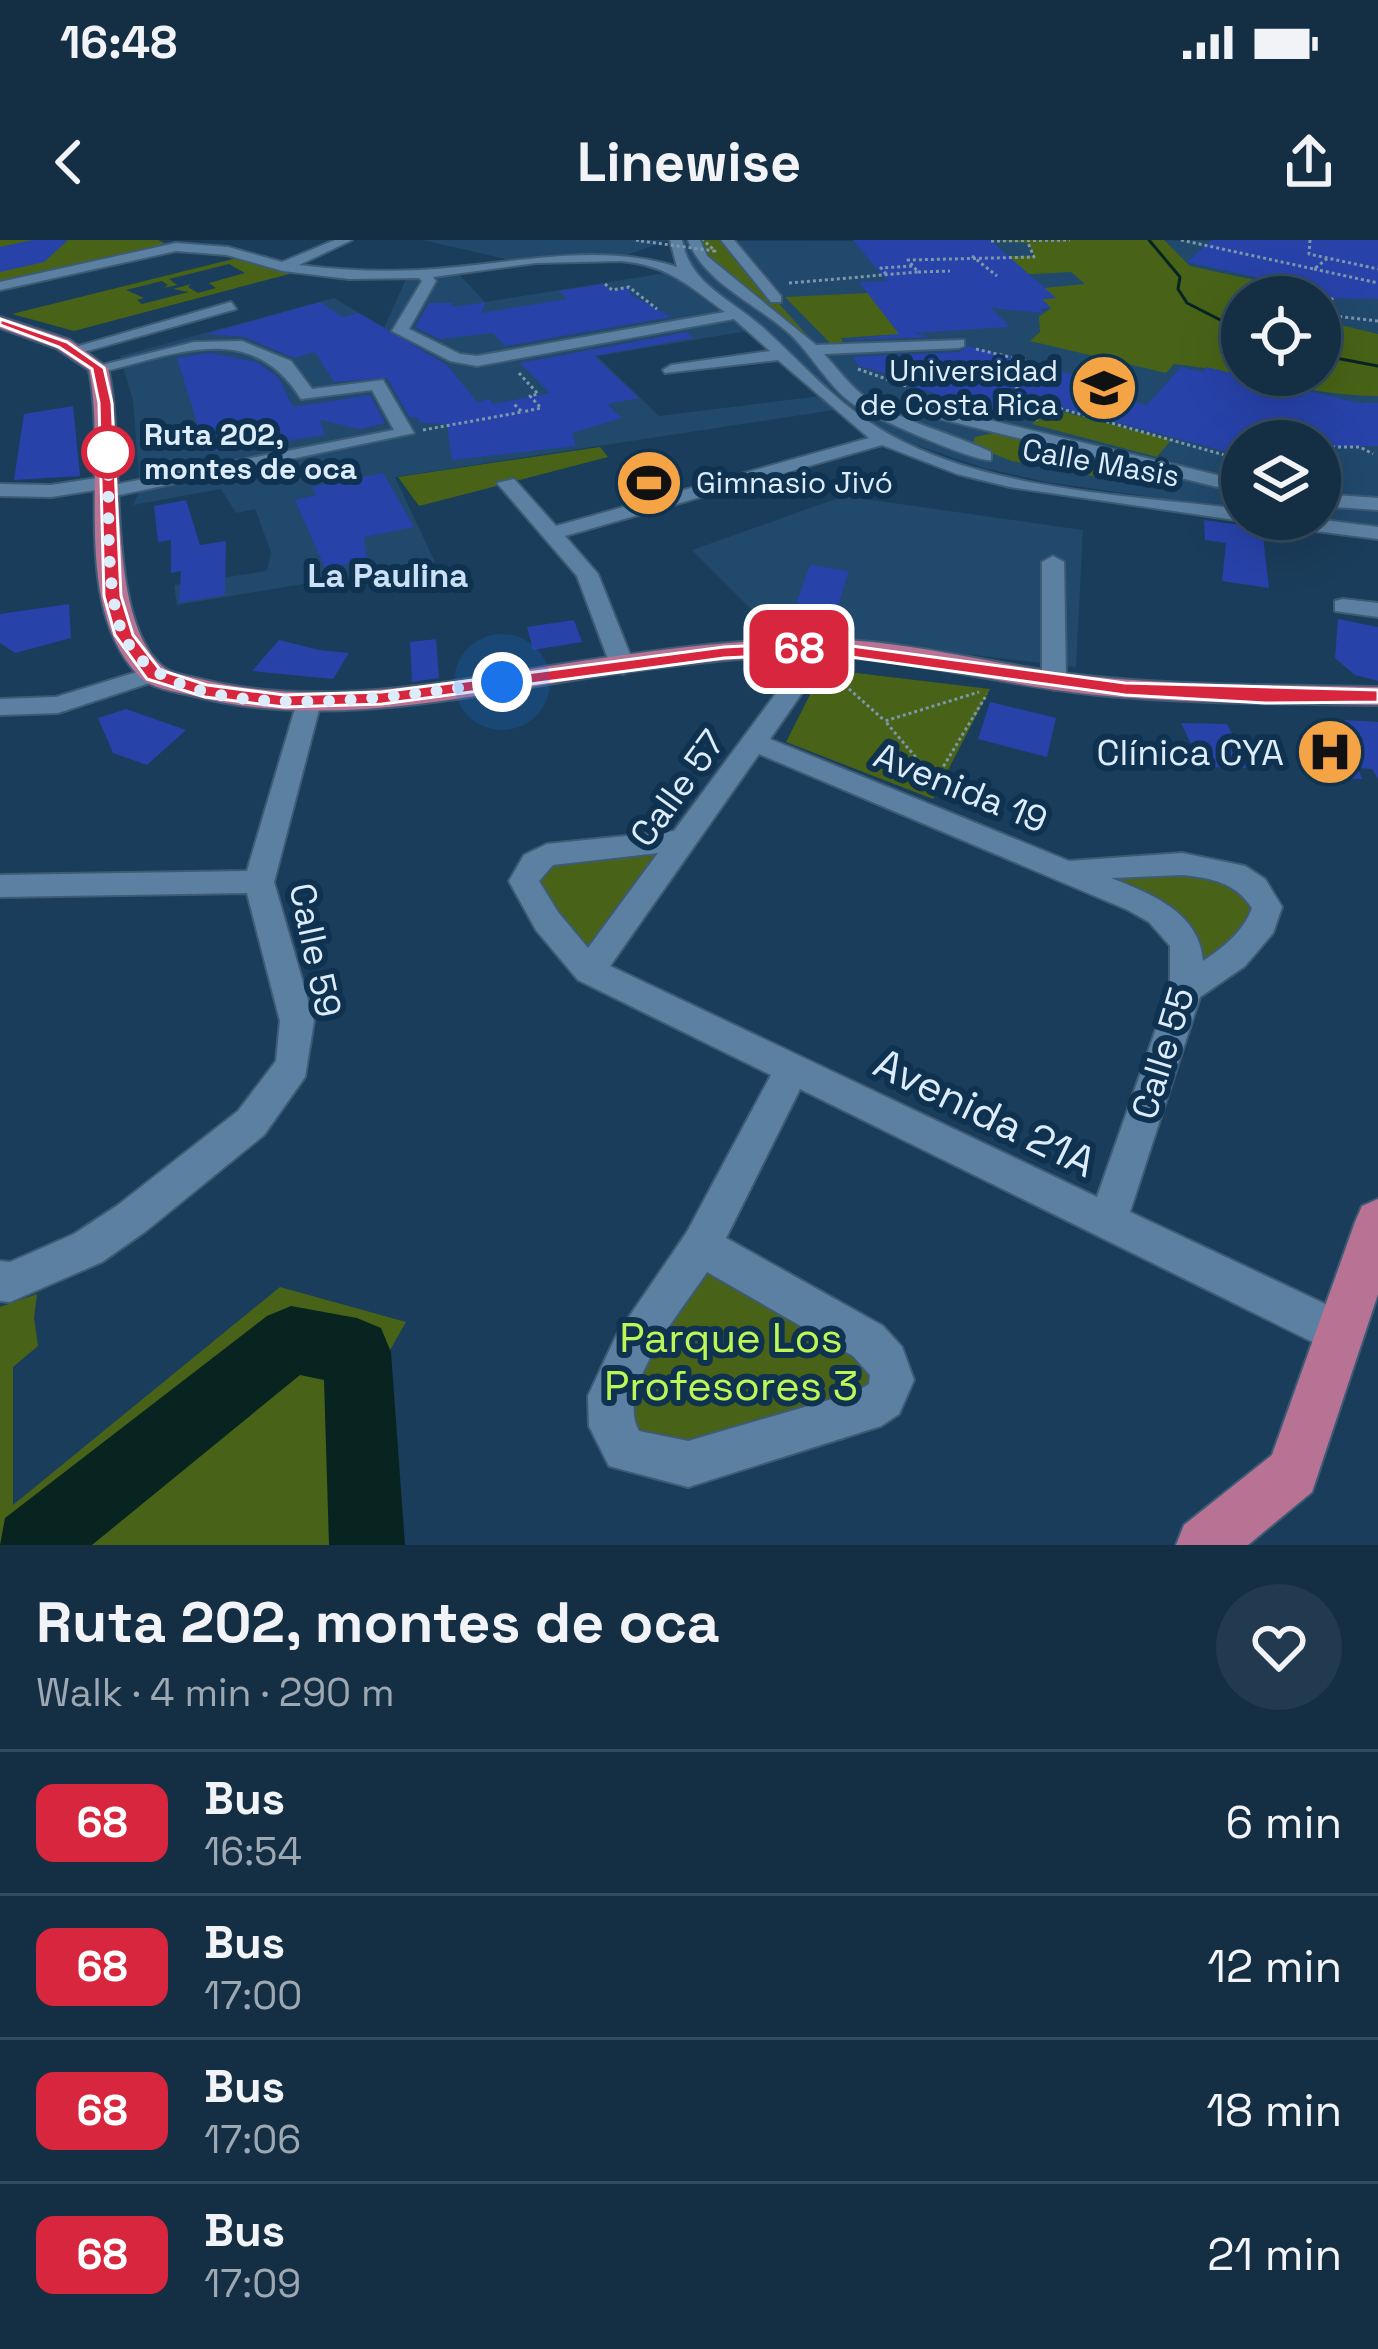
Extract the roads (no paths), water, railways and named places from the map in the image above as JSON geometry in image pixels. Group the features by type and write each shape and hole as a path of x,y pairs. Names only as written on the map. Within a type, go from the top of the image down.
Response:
{"main road":[{"path":"0,322 73,350 98,368 105,403 112,596 124,635 153,674 205,691 309,702 382,698 724,653 831,658 1054,682 1265,697 1378,696"},
{"path":"1204,1545 1293,1474 1378,1222"}],"street":[{"path":"283,267 346,240"},
{"path":"0,286 170,243 209,244 283,267 349,275 423,274 528,259 621,257 676,240 679,264 687,276"},
{"path":"699,240 707,264 826,349 958,343"},
{"path":"727,240 762,285 826,349 864,384 892,400 1221,482"},
{"name":"Calle Masis","path":"621,257 646,259 687,276 884,439 986,473 1221,512"},
{"path":"423,274 429,281 400,331 470,362 738,314"},
{"path":"73,350 182,329 231,306"},
{"path":"0,490 110,486 405,433 377,384 307,395 287,365 249,346 222,345 98,368"},
{"path":"826,349 838,383 871,408 956,446 1016,465 1221,496"},
{"path":"671,370 784,354"},
{"path":"871,408 892,400"},
{"path":"956,446 980,424"},
{"path":"553,533 884,439"},
{"path":"1113,482 1116,458"},
{"path":"507,483 587,574 623,667"},
{"path":"1341,501 1378,504"},
{"path":"1341,513 1378,517"},
{"path":"1341,528 1378,533"},
{"path":"1053,562 1054,682"},
{"path":"1343,606 1378,610"},
{"name":"Calle 57","path":"590,971 754,742 831,658"},
{"path":"0,707 58,705 153,674"},
{"name":"Calle 59","path":"0,1281 10,1282 88,1248 132,1218 251,1123 292,1066 297,1021 259,882 309,702"},
{"name":"Avenida 19","path":"754,742 1139,902"},
{"path":"590,971 531,898 524,881 535,863 568,850 684,840"},
{"path":"1069,870 1207,866 1240,874 1259,887 1267,907 1249,943 1186,989"},
{"path":"0,886 259,882"},
{"name":"Calle 55","path":"1108,1221 1186,989 1188,953 1183,940 1160,914 1139,902"},
{"name":"Avenida 21A","path":"590,971 1342,1334"},
{"path":"701,1246 868,1341 887,1362 892,1380 884,1399 866,1411 688,1464 625,1450 611,1426 610,1396 631,1351 701,1246 792,1069"}],"waterway":[{"path":"1149,240 1180,277 1178,289 1187,303 1221,320"},
{"path":"1341,359 1378,366"},
{"path":"32,1545 291,1340 357,1352 367,1545"}],"place":[{"name":"Universidad de Costa Rica","path":"1104,388"},
{"name":"Ruta 202, montes de oca","path":"108,452"},
{"name":"Gimnasio Jivó","path":"649,483"},
{"name":"Clínica CYA","path":"1330,752"}],"district":[{"name":"La Paulina","path":"388,575"}],"park label":[{"name":"Parque Los Profesores 3","path":"731,1361"}]}
